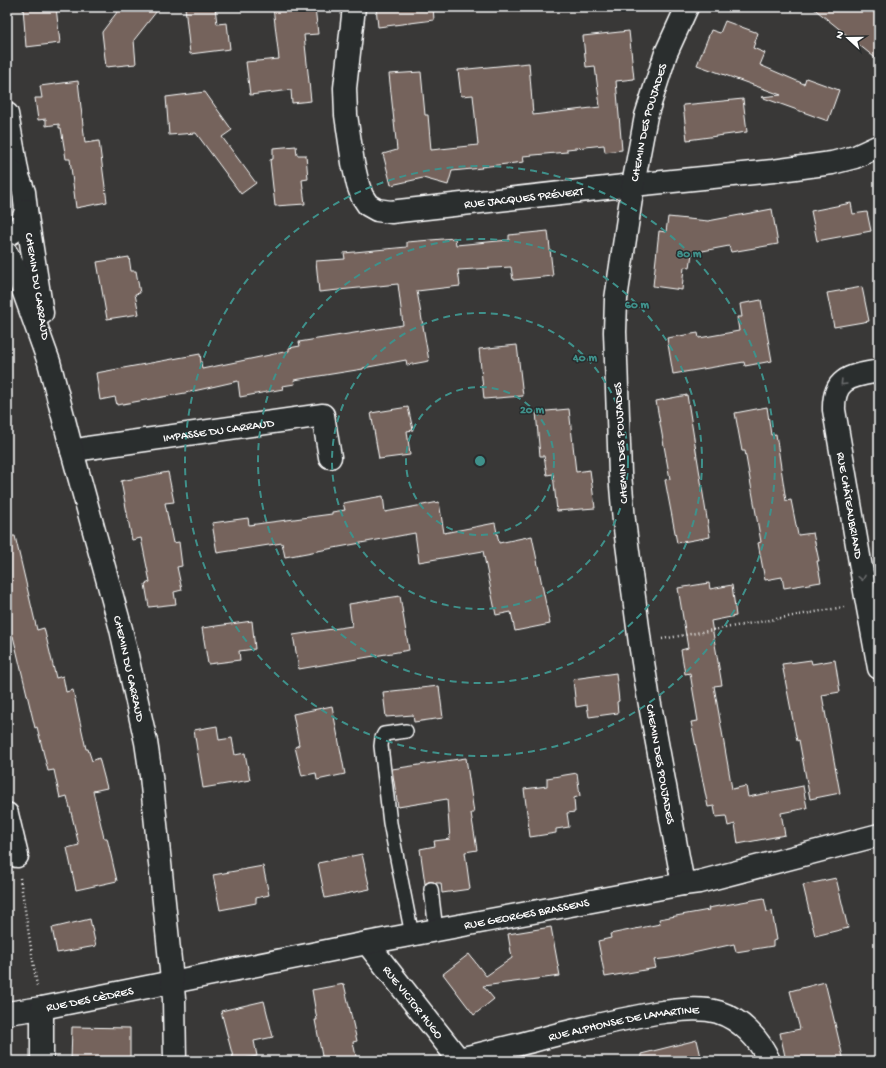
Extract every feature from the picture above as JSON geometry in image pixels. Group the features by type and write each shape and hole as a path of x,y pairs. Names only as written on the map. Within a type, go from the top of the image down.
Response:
{"street":[{"name":"RUE JACQUES PRÉVERT","path":"354,7 345,88 346,115 353,164 358,184 362,196 368,205 377,210 399,212 633,185 773,171 832,163 855,157 879,146"},
{"name":"CHEMIN DES POUJADES","path":"682,884 648,694 624,521 620,474 615,332 616,299 633,185 646,116 666,53 687,7"},
{"name":"CHEMIN DU CARRAUD","path":"7,114 13,171 24,192 49,362"},
{"name":"CHEMIN DU CARRAUD","path":"7,234 21,226 26,210"},
{"name":"CHEMIN DU CARRAUD","path":"7,254 17,272 49,362 121,630 146,742 173,982 175,1061"},
{"name":"RUE CHÂTEAUBRIAND","path":"879,371 848,378 841,384 835,393 834,402 834,410 879,668"},
{"name":"IMPASSE DU CARRAUD","path":"72,451 323,415 330,456"},
{"path":"7,814 17,856"},
{"name":"RUE GEORGES BRASSENS","path":"173,982 436,930 699,882 879,835"},
{"name":"RUE VICTOR HUGO","path":"367,944 459,1060"},
{"name":"RUE DES CÈDRES","path":"7,1013 42,1008 173,982"},
{"path":"42,1008 42,1061"},
{"name":"RUE ALPHONSE DE LAMARTINE","path":"459,1060 614,1020 692,1009 718,1012 742,1026 754,1036 763,1047 769,1061"}],"lane":[{"path":"406,731 384,734 381,746 390,823 412,935"},
{"path":"431,889 436,930"}],"path":[{"path":"640,643 867,603"},
{"path":"17,856 42,1008"}],"building":[{"path":"23,7 56,7 60,43 26,47"},
{"path":"121,7 160,7 134,40 136,64 106,67 102,32"},
{"path":"185,7 215,7 217,24 227,23 230,49 190,54"},
{"path":"273,7 315,7 318,34 304,35 311,101 292,103 291,90 250,95 246,62 279,59"},
{"path":"376,7 433,7 434,20 378,27"},
{"path":"812,7 879,7 879,61"},
{"path":"725,21 758,33 753,48 765,53 760,65 804,84 806,78 839,90 828,121 761,97 781,95 697,65 711,30 720,33"},
{"path":"629,31 634,79 616,81 622,150 605,152 604,145 567,149 567,152 523,156 524,162 452,171 448,185 423,178 391,185 383,154 397,150 389,74 421,72 425,115 428,115 431,150 478,145 473,95 461,96 458,70 529,63 533,115 600,107 595,66 586,67 583,36"},
{"path":"78,81 85,143 99,141 107,202 76,208 70,159 66,159 61,128 59,128 59,124 46,126 46,119 38,120 35,98 42,98 40,86"},
{"path":"205,92 232,130 222,137 256,183 241,194 196,133 169,135 166,97"},
{"path":"743,99 747,132 687,140 683,105"},
{"path":"296,146 297,155 306,155 308,179 302,180 305,204 275,206 270,160 273,159 273,148"},
{"path":"851,203 853,214 867,212 871,231 817,241 811,211"},
{"path":"772,209 778,244 731,252 729,246 692,253 690,268 684,267 682,290 653,286 659,231 666,232 668,217 708,221"},
{"path":"548,231 553,276 513,280 511,267 458,270 460,286 417,291 429,361 407,365 406,360 363,369 294,380 295,384 282,386 283,389 240,397 238,381 185,393 117,405 115,397 100,400 96,373 200,354 202,369 289,351 289,348 300,346 299,342 403,325 398,284 319,292 316,261 345,259 344,253 407,247 407,242 455,238 456,245 509,240 509,235"},
{"path":"129,257 131,271 136,271 140,293 135,294 139,314 107,319 97,262"},
{"path":"862,287 869,321 834,327 827,293"},
{"path":"761,300 772,361 745,366 744,362 673,374 667,338 698,333 699,338 739,331 737,317 742,317 740,304"},
{"path":"517,345 523,396 484,399 479,349"},
{"path":"687,395 710,537 677,543 665,480 670,479 656,401"},
{"path":"408,407 413,430 407,431 410,455 379,459 371,413"},
{"path":"767,407 771,435 776,434 786,501 791,500 798,535 813,533 819,561 817,561 821,582 784,588 782,577 765,580 758,543 761,542 745,451 742,451 735,413"},
{"path":"569,409 576,472 590,470 595,508 557,511 553,474 547,475 544,456 540,456 536,412"},
{"path":"168,472 174,502 165,503 173,543 179,542 182,566 177,567 182,590 174,592 176,604 149,607 145,584 150,582 141,538 132,540 121,481"},
{"path":"383,496 385,512 439,502 444,533 495,523 499,543 532,536 550,624 515,631 511,612 496,615 483,551 419,562 415,533 285,557 282,543 217,553 212,523 248,518 249,525 332,514 332,512 345,510 343,503"},
{"path":"7,536 15,536 37,630 44,628 56,678 63,676 66,692 73,690 86,749 88,749 92,761 99,758 107,788 93,791 104,838 107,838 117,881 76,890 67,848 79,845 67,796 60,798 54,770 48,771 37,727 35,728 13,636 9,636 7,626"},
{"path":"709,583 710,589 732,585 736,616 711,621 722,685 714,686 732,789 746,786 748,797 803,786 807,808 781,813 785,835 738,844 735,824 728,826 726,816 716,817 714,806 708,807 691,722 698,721 690,673 685,674 681,650 688,648 678,588"},
{"path":"400,596 409,650 299,669 293,635 352,626 349,604"},
{"path":"252,621 255,649 239,651 240,660 208,664 202,628"},
{"path":"811,660 812,664 835,660 840,692 822,695 840,793 810,799 799,740 797,741 782,664"},
{"path":"616,673 619,701 617,702 618,713 589,717 587,705 576,707 573,679"},
{"path":"439,686 443,718 414,722 413,715 386,717 383,692"},
{"path":"332,706 345,774 317,780 316,773 302,776 295,747 299,745 293,714"},
{"path":"217,726 219,740 232,738 235,755 245,753 250,780 203,788 194,730"},
{"path":"466,758 474,813 471,813 477,850 465,852 470,889 442,893 441,883 430,881 425,884 420,849 435,846 434,841 450,839 447,799 398,807 392,769"},
{"path":"577,773 580,796 574,798 575,812 567,813 569,827 556,829 556,833 530,837 524,789 547,786 547,778"},
{"path":"362,854 370,889 325,898 318,863"},
{"path":"263,866 269,895 256,898 256,903 220,910 213,875"},
{"path":"836,878 848,928 815,936 803,885"},
{"path":"764,898 767,912 772,911 777,940 773,941 773,946 736,952 734,944 654,960 656,968 605,977 598,941 611,938 610,934 660,924 659,919"},
{"path":"90,919 96,946 57,953 52,928"},
{"path":"551,927 560,976 483,986 494,999 474,1015 443,974 469,954 486,976 512,958 508,934"},
{"path":"825,982 844,1061 786,1061 780,1033 800,1029 790,991"},
{"path":"344,984 357,1041 353,1042 357,1061 323,1061 315,1020 317,1020 312,990"},
{"path":"264,1001 273,1037 254,1041 257,1056 234,1061 221,1011"},
{"path":"72,1027 130,1028 130,1061 71,1061"},
{"path":"697,1040 702,1061 641,1061 641,1054"}]}
